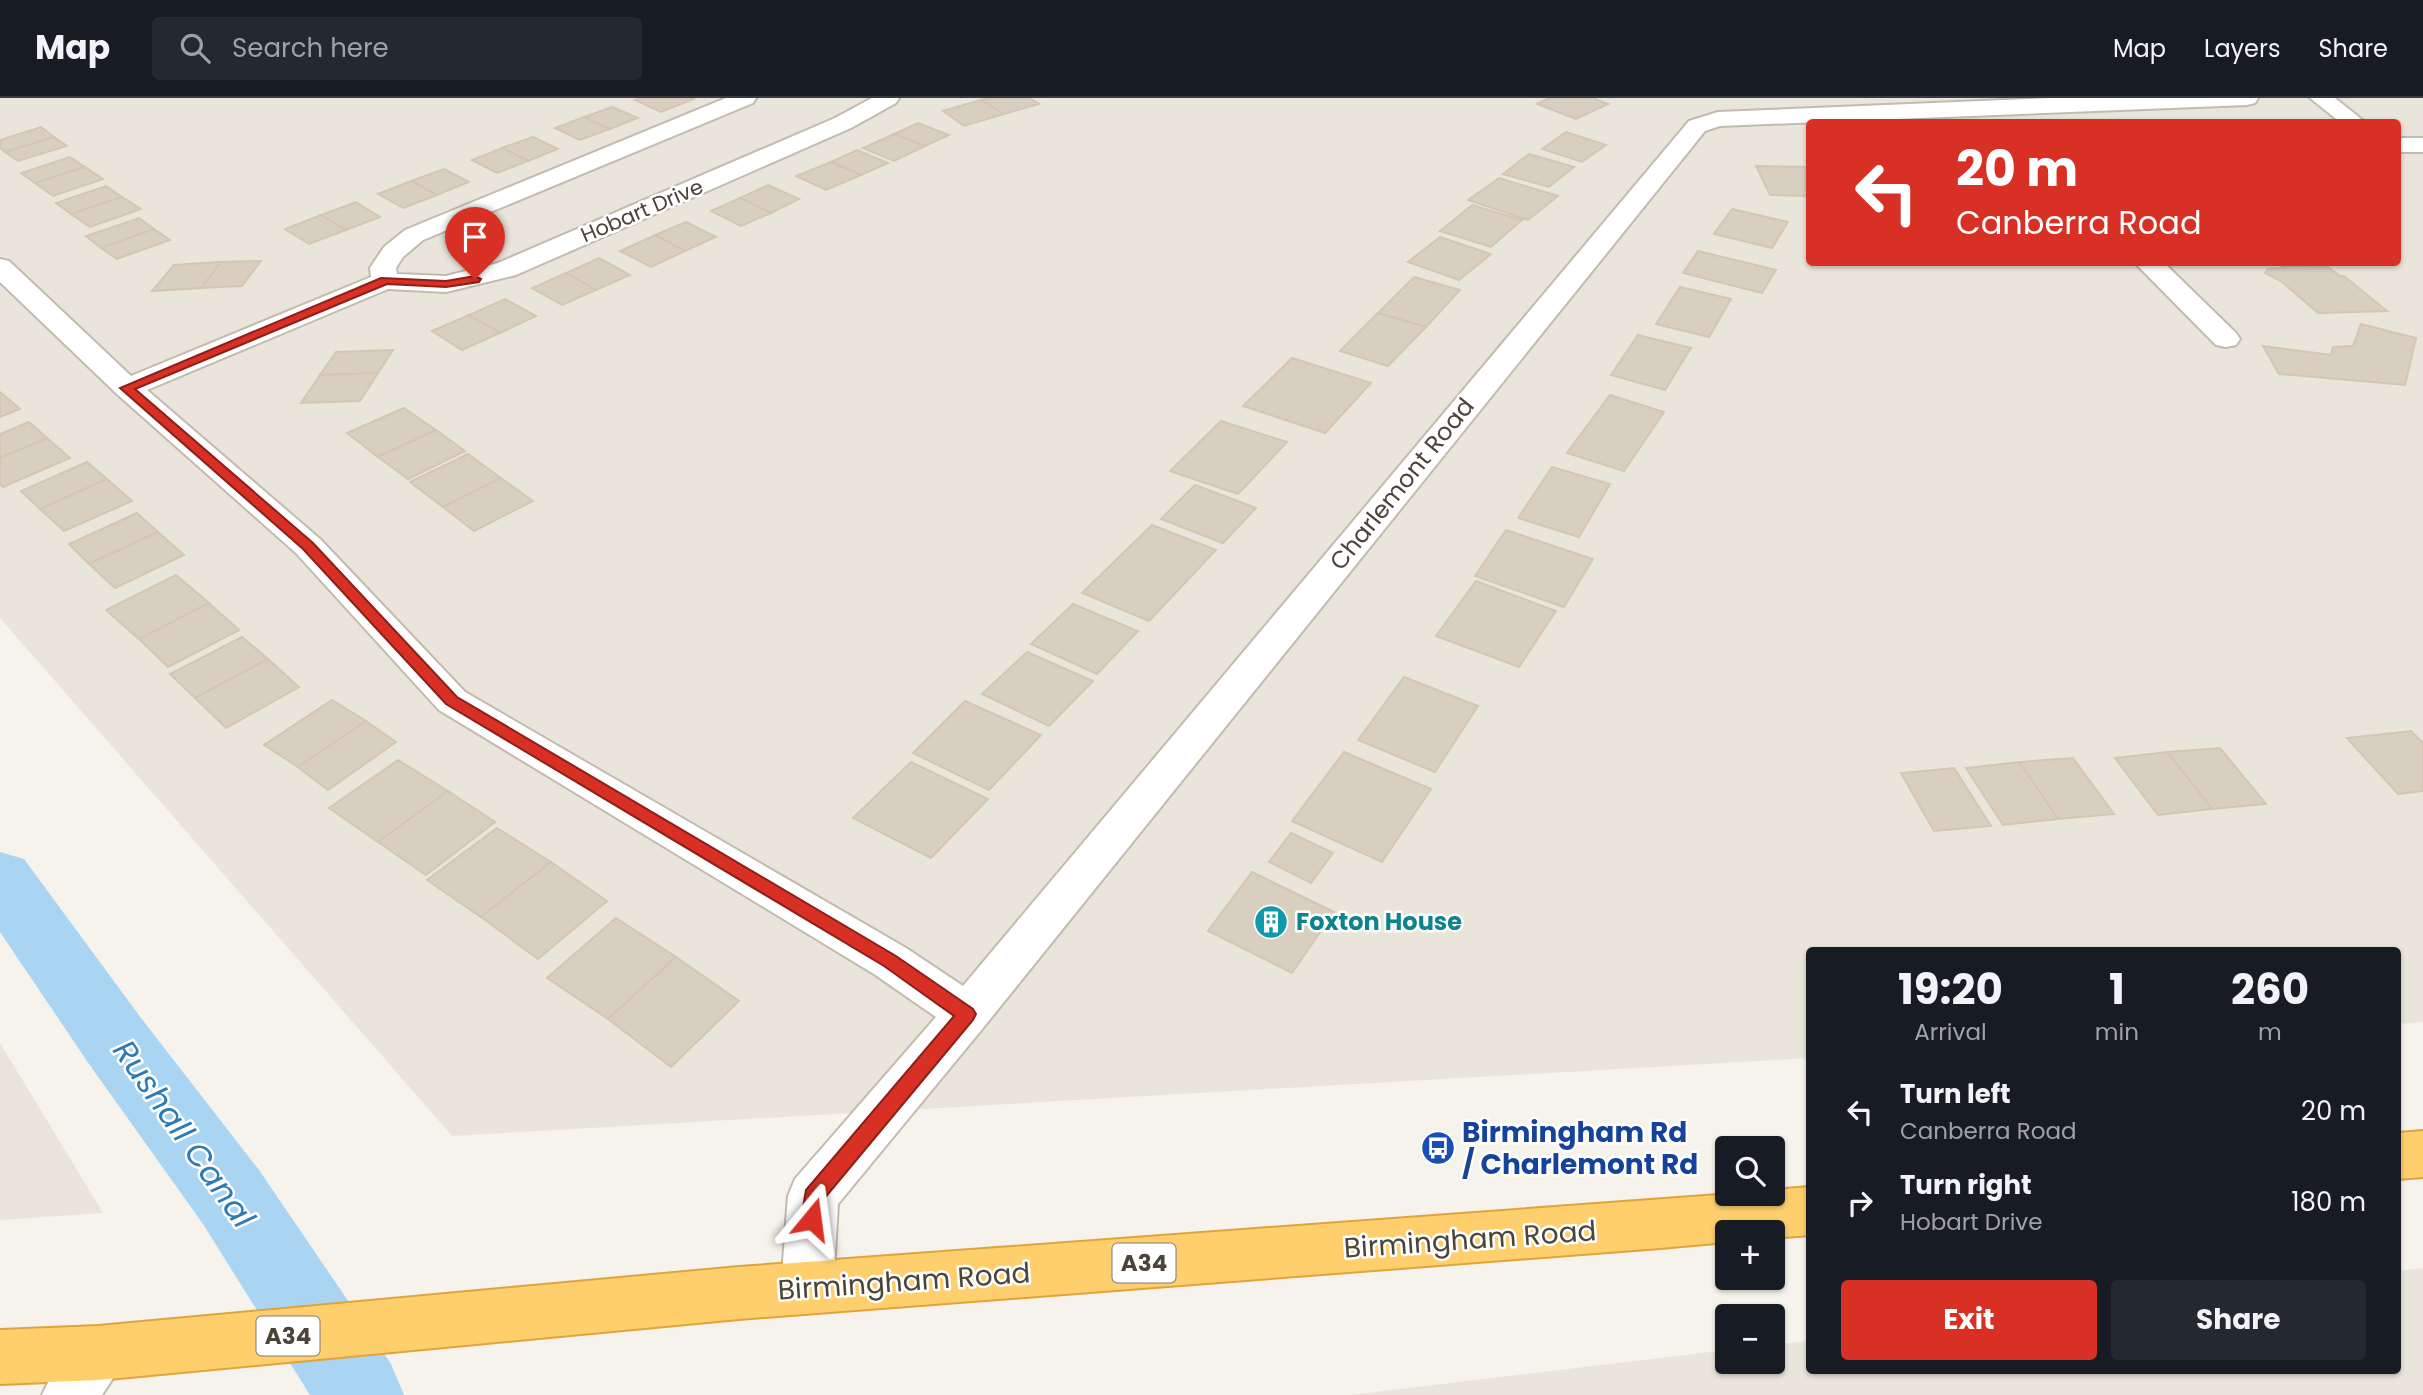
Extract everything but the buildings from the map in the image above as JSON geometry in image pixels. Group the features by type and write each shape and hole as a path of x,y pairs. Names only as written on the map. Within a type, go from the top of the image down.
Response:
{"highway":[{"path":"2401,1156 2423,1154"},
{"name":"Birmingham Road","path":"0,1357 84,1374 478,1319 807,1288 1806,1211"}],"street":[{"path":"385,281 383,268 393,252 414,235 745,98"},
{"name":"Hobart Drive","path":"127,388 385,281 446,284 507,269 843,123 888,98"},
{"name":"Charlemont Road","path":"807,1288 813,1196 967,1014 1709,109 1984,104 2042,113 2247,98"},
{"path":"2321,98 2350,119"},
{"path":"2401,145 2423,145"},
{"path":"2151,266 2226,339"},
{"path":"0,267 127,388 308,546 452,701 890,961 967,1014"}],"shaded area":[{"path":"0,98 2423,98 2423,1022 2401,1024 2401,947 1806,947 1806,1058 452,1136 0,618"},
{"path":"0,1043 103,1213 0,1220"},
{"path":"2423,1268 2423,1395 1350,1395 1715,1351 1715,1374 1785,1374 1785,1344 1806,1341 1806,1374 2401,1374 2401,1271"}],"waterway":[{"name":"Rushall Canal","path":"0,878 115,1041 231,1197 360,1395"}],"place":[{"name":"Foxton House","path":"1271,922"},
{"name":"Birmingham Rd / Charlemont Rd","path":"1438,1148"}],"route":[{"path":"475,279 446,284 385,281 127,388 308,546 452,701 890,961 967,1014 813,1196 812,1219"}]}
